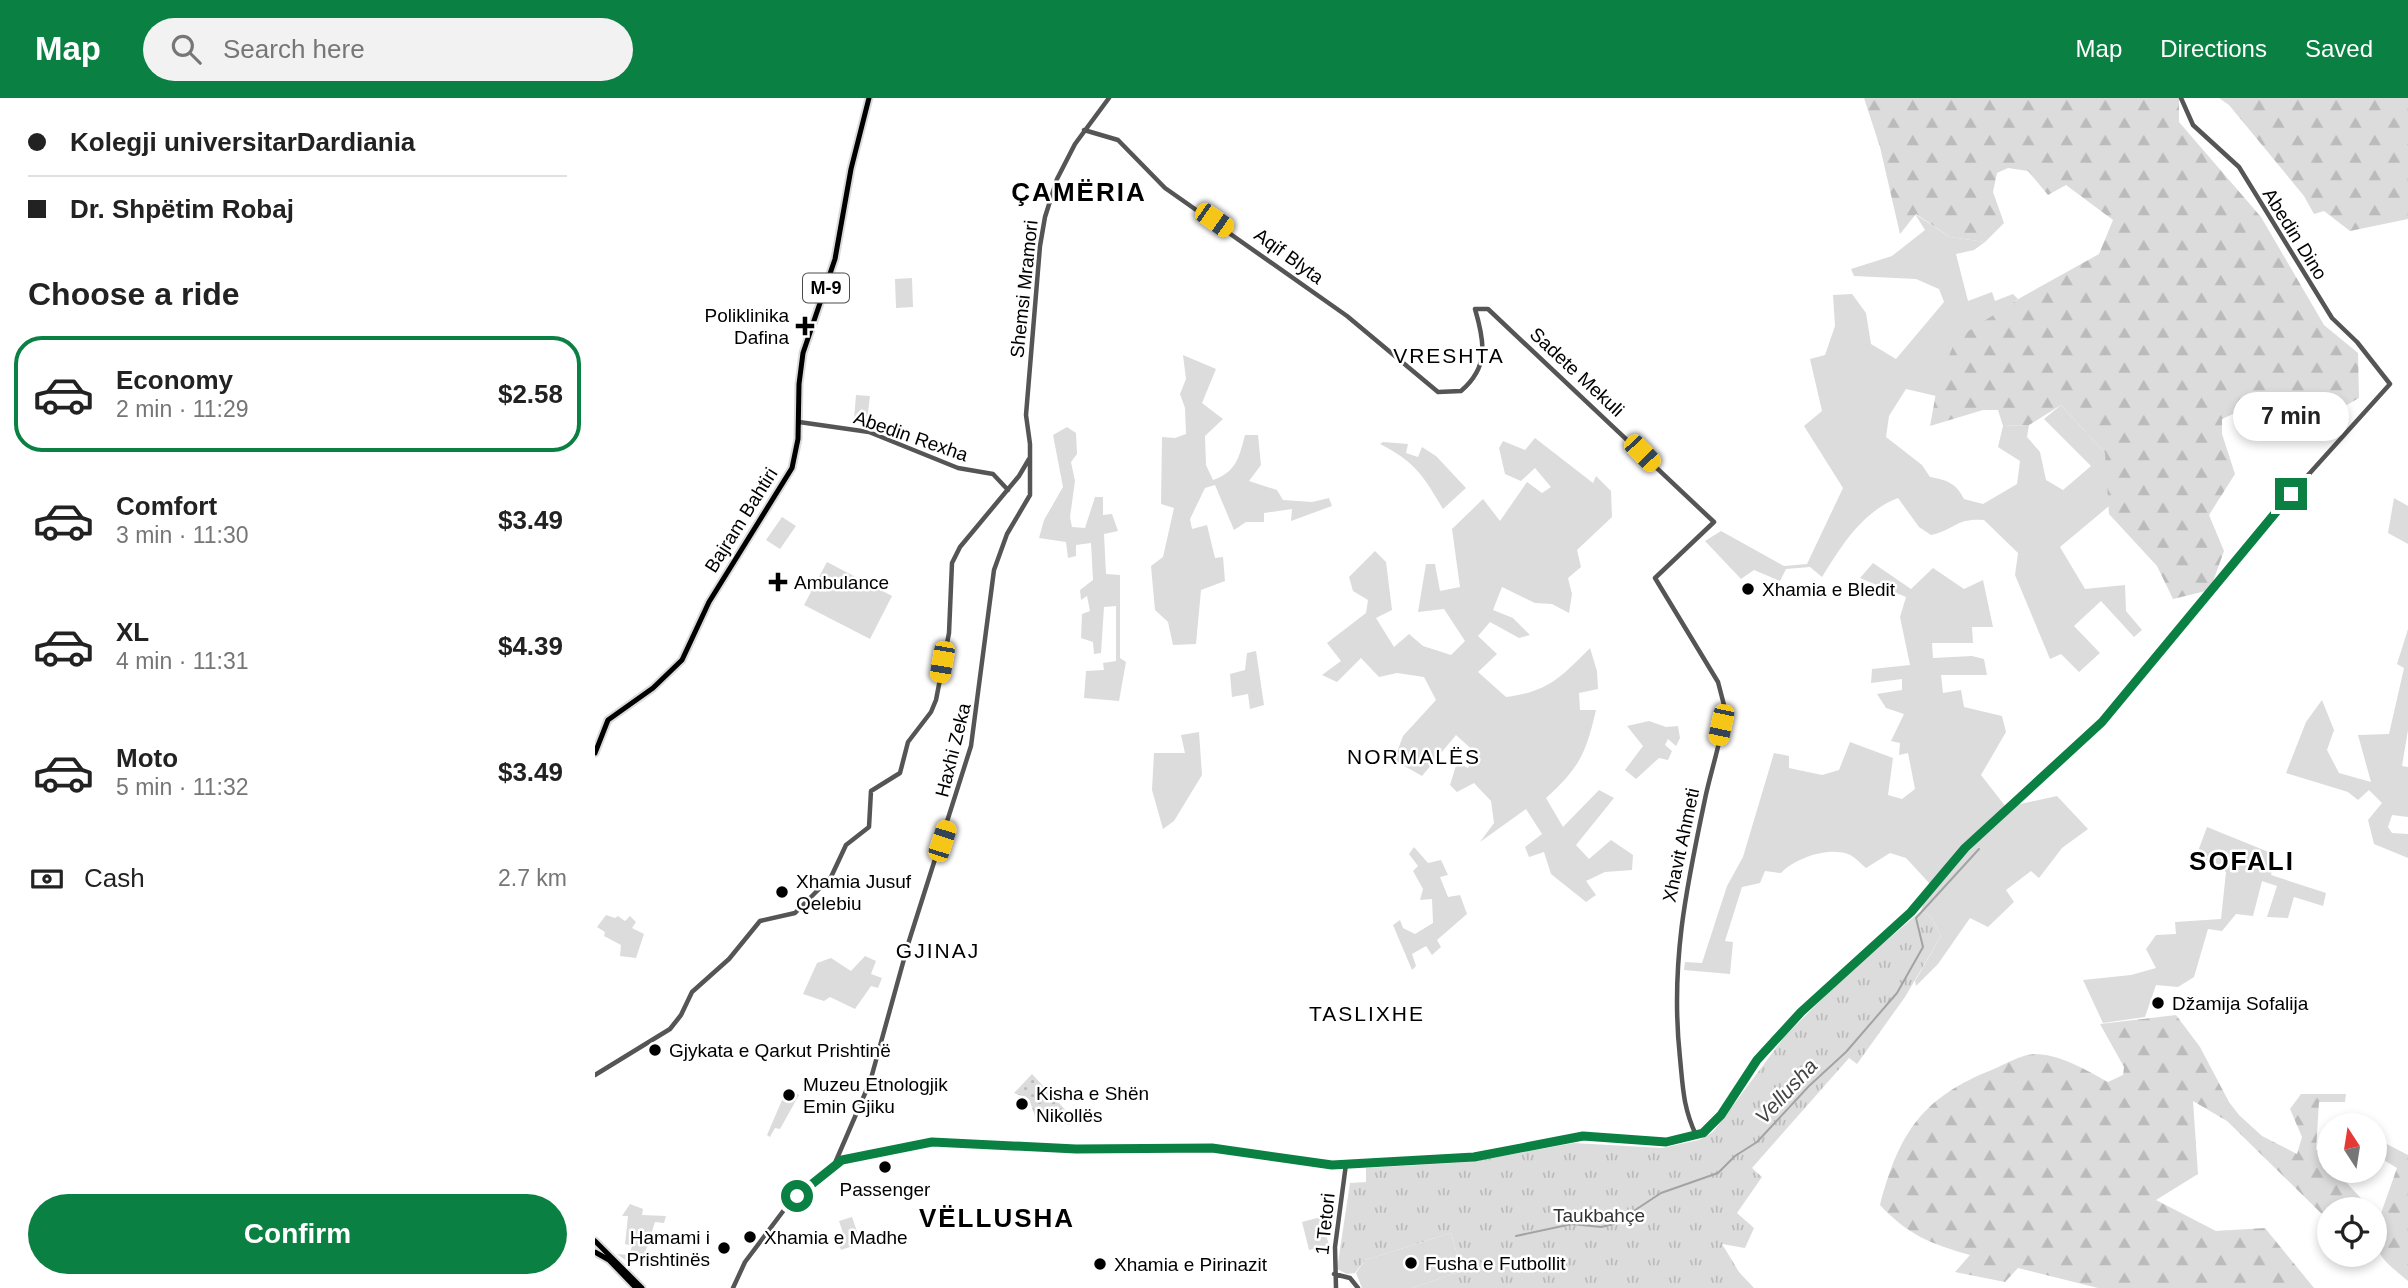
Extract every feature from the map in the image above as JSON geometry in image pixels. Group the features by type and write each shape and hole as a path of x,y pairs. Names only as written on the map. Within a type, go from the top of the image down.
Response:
{"main road":[{"name":"Bajram Bahtiri","path":"595,753 608,720 665,678 686,653 709,602 792,468 799,422 799,384 803,353 835,259 853,158 869,98"},
{"path":"595,1243 642,1288"},
{"path":"595,1252 609,1260 636,1288"}],"street":[{"name":"Shemsi Mramori","path":"1029,458 1026,415 1041,237 1056,179 1084,131 1109,98"},
{"name":"Abedin Dino","path":"1696,1135 1703,1133 1721,1115 1757,1060 1796,1016 1911,912 1965,848 2102,722 2291,494 2389,384 2357,342 2332,318 2239,167 2193,125 2181,98"},
{"name":"Aqif Blyta","path":"1084,131 1118,140 1165,188 1347,316 1438,392 1461,391 1483,362 1484,347 1475,309"},
{"name":"Sadete Mekuli","path":"1475,309 1492,312 1714,524 1684,547 1655,578"},
{"name":"Abedin Rexha","path":"799,422 870,432 958,468 993,474 1008,490"},
{"path":"595,1075 674,1025 692,992 729,959 760,921 795,912 835,872 846,845 866,832 870,822 871,791 900,773 910,737 934,706 949,633 952,563 960,547 1008,490 1029,458"},
{"name":"Haxhi Zeka","path":"835,1163 870,1082 909,940 964,774 979,701 991,585 1007,534 1030,495 1029,458"},
{"name":"Xhavit Ahmeti","path":"1655,578 1718,682 1724,705 1684,896 1675,970 1675,1010 1686,1117 1696,1135"},
{"path":"733,1288 745,1262 787,1206 835,1163 942,1141 1076,1149 1212,1148 1346,1164 1474,1157 1583,1136 1666,1142 1696,1135"},
{"name":"1 Tetori","path":"1335,1288 1346,1164"},
{"path":"1335,1274 1350,1278 1358,1288"}],"green space":[{"path":"1864,98 2179,98 2179,122 2261,217 2324,325 2358,353 2359,398 2333,413 2314,438 2276,438 2262,413 2244,409 2222,419 2222,434 2235,474 2209,515 2224,551 2210,590 2173,599 2157,566 2109,514 2105,453 2061,405 2029,425 2003,426 1998,410 1983,410 1930,426 1938,382 1956,339 2020,298 2099,254 2113,220 2066,185 2048,195 2028,171 2008,168 1997,173 1993,192 2004,223 1985,242 1950,237 1916,214 1900,234 1880,147"},
{"path":"2219,98 2408,98 2408,219 2350,231 2324,211 2314,214 2304,196 2229,105"},
{"path":"1915,214 1950,237 1985,242 1974,250 1956,254 1968,301 1992,292 1995,301 2013,294 2018,299 1976,329 1955,349 1947,362 1936,396 1906,389 1889,416 1886,437 1922,465 1930,477 1950,483 1964,499 1983,504 2017,484 2020,461 1998,447 2003,426 2029,425 2027,437 2040,452 2046,480 2063,490 2091,466 2044,419 2061,405 2105,453 2121,496 2060,547 2085,589 2125,585 2126,611 2142,630 2134,637 2101,601 2074,626 2100,653 2079,672 2061,654 2050,659 2015,575 2018,553 1984,520 1961,522 1931,535 1919,527 1898,498 1885,504 1863,521 1845,542 1822,577 1810,567 1786,569 1780,581 1754,570 1741,579 1705,541 1721,531 1784,566 1807,564 1843,488 1804,426 1822,411 1810,359 1825,355 1835,326 1833,295 1852,294 1866,313 1871,344 1896,359 1944,302 1939,289 1916,279 1854,276 1851,269 1892,256 1925,230"},
{"path":"912,278 913,307 896,308 895,279"},
{"path":"1183,355 1216,369 1202,403 1223,419 1205,436 1206,465 1213,480 1232,468 1241,451 1245,435 1258,435 1261,465 1249,481 1277,490 1283,500 1312,502 1329,498 1332,506 1291,521 1292,509 1264,513 1264,522 1246,522 1234,530 1215,485 1205,488 1190,519 1192,529 1207,525 1215,558 1223,557 1225,581 1201,590 1196,644 1173,645 1168,622 1155,610 1151,566 1163,557 1174,508 1161,504 1162,437 1175,438 1186,434 1185,408 1180,394 1186,379"},
{"path":"856,395 870,396 867,420 854,419"},
{"path":"1067,427 1076,433 1077,454 1071,462 1075,481 1070,517 1072,527 1085,528 1095,497 1103,497 1103,515 1112,514 1118,531 1104,534 1106,574 1120,575 1120,658 1126,662 1119,701 1084,698 1086,671 1104,670 1103,663 1116,661 1116,606 1104,607 1101,653 1094,654 1093,642 1081,638 1082,614 1090,611 1087,596 1081,600 1080,590 1093,580 1091,543 1076,545 1076,556 1068,558 1066,542 1039,538 1044,520 1063,487 1053,435"},
{"path":"1535,438 1593,483 1596,476 1611,491 1612,517 1577,550 1581,567 1568,578 1572,594 1569,613 1552,604 1535,603 1502,587 1493,610 1513,618 1530,635 1519,638 1490,622 1478,636 1497,654 1478,672 1506,697 1520,695 1553,681 1590,648 1597,671 1598,689 1579,693 1580,710 1596,710 1589,738 1574,769 1546,798 1563,827 1599,790 1614,798 1576,845 1589,859 1611,840 1633,855 1632,870 1605,872 1586,881 1596,895 1586,902 1551,874 1544,852 1529,857 1525,847 1542,834 1526,809 1480,842 1494,823 1491,801 1474,783 1457,792 1450,785 1457,762 1468,768 1478,755 1456,735 1422,776 1394,760 1403,736 1436,700 1424,677 1397,673 1379,677 1361,658 1337,682 1322,675 1341,661 1327,643 1366,613 1368,600 1353,591 1349,577 1375,551 1386,562 1392,610 1376,618 1394,647 1409,634 1423,646 1451,655 1465,641 1444,609 1418,612 1426,564 1435,564 1440,591 1460,587 1452,529 1483,499 1500,521 1527,482 1542,493 1551,487 1535,468 1521,481 1505,474 1499,448 1503,441 1525,450"},
{"path":"1380,444 1408,444 1406,453 1418,457 1422,447 1436,456 1466,488 1443,509 1417,470"},
{"path":"2394,498 2408,506 2408,544 2388,533"},
{"path":"782,517 796,526 780,549 766,540"},
{"path":"827,562 892,596 870,639 804,605"},
{"path":"1873,563 1911,589 1933,568 1964,589 1983,580 1993,627 1972,627 1973,643 1932,643 1933,658 1972,656 1984,659 1987,675 1941,675 1943,693 1961,690 1964,707 2002,716 2006,732 1981,775 2006,807 2057,796 2088,829 2062,848 2039,878 2031,871 2006,890 2014,902 1988,927 1970,918 1938,964 1916,986 1915,981 1941,936 1931,917 1921,911 1930,884 1906,858 1890,853 1866,868 1850,855 1831,852 1812,855 1781,873 1765,871 1760,883 1742,887 1725,941 1733,942 1730,974 1684,970 1685,962 1702,963 1727,886 1743,857 1774,753 1789,756 1789,768 1822,775 1839,770 1850,742 1893,758 1888,795 1902,799 1915,789 1908,753 1899,755 1900,743 1891,741 1904,714 1886,708 1877,694 1902,690 1902,679 1871,683 1872,669 1910,665 1900,617 1906,597 1860,578"},
{"path":"2408,629 2408,730 2402,766 2408,767 2408,817 2392,815 2388,827 2392,833 2408,834 2408,858 2374,844 2368,820 2382,803 2369,790 2358,800 2348,792 2286,773 2306,722 2322,700 2334,730 2327,750 2339,773 2371,782 2358,735 2389,734 2404,668 2397,664"},
{"path":"1256,651 1264,705 1250,709 1248,694 1232,697 1230,674 1245,670 1247,653"},
{"path":"1649,721 1666,727 1678,726 1680,738 1676,746 1668,739 1665,745 1672,751 1668,760 1659,758 1636,779 1625,770 1643,746 1627,726"},
{"path":"1199,732 1202,775 1174,821 1163,829 1152,790 1154,753 1185,753 1181,735"},
{"path":"2207,827 2276,855 2271,875 2326,893 2323,906 2294,897 2288,918 2267,917 2277,886 2262,881 2253,916 2236,914 2222,931 2208,929 2194,977 2178,987 2156,985 2145,1017 2103,1023 2083,980 2131,975 2156,968 2146,949 2156,935 2176,934 2175,922 2221,919 2226,872 2197,854"},
{"path":"1414,847 1428,863 1441,860 1448,875 1440,877 1448,897 1460,895 1467,914 1437,940 1441,947 1432,955 1426,946 1412,954 1416,966 1412,970 1393,925 1400,920 1403,928 1415,934 1433,923 1432,899 1420,900 1423,889 1413,871 1418,866 1409,854"},
{"name":"Taukbahçe","path":"1921,911 1931,917 1941,936 1905,997 1857,1064 1849,1058 1752,1168 1762,1177 1737,1213 1754,1228 1745,1248 1722,1244 1739,1272 1754,1288 1412,1288 1462,1271 1451,1233 1365,1260 1355,1273 1347,1274 1337,1269 1350,1183 1366,1182 1366,1168 1469,1162 1574,1143 1662,1148 1699,1140 1713,1132 1785,1036 1846,975"},
{"path":"606,915 615,918 618,916 625,921 630,916 636,922 632,928 644,934 636,958 620,956 621,945 604,936 605,932 597,927"},
{"path":"865,956 876,961 871,974 882,978 878,988 871,986 855,1009 830,997 824,1001 803,994 817,963 831,958 851,971"},
{"path":"2176,1015 2200,1047 2229,1102 2239,1115 2262,1136 2297,1154 2302,1137 2290,1109 2301,1094 2346,1094 2345,1102 2319,1102 2317,1183 2347,1183 2360,1197 2317,1197 2317,1209 2227,1121 2193,1101 2198,1174 2156,1200 2216,1231 2265,1228 2314,1288 2098,1288 2018,1268 2005,1282 1955,1272 1970,1255 1943,1247 1910,1231 1880,1205 1896,1157 1917,1121 1931,1105 1969,1080 2013,1060 2034,1054 2063,1060 2108,1082 2123,1075 2124,1067 2100,1024"},
{"path":"1032,1074 1071,1116 1070,1125 1035,1116 1029,1099 1014,1093"},
{"path":"795,1093 799,1095 780,1129 775,1128 770,1137 767,1135 782,1100 792,1100"},
{"path":"2387,1144 2408,1155 2408,1281 2387,1262 2387,1197 2397,1168 2387,1162"},
{"path":"630,1204 643,1209 642,1215 666,1216 664,1223 655,1222 644,1256 634,1255 628,1262 617,1254 629,1255 632,1246 625,1244 628,1216 622,1216"},
{"path":"852,1217 861,1243 841,1250 836,1236 843,1233 839,1221"},
{"path":"1321,1217 1329,1245 1309,1250 1302,1222"},
{"name":"Fusha e Futbollit","path":"1451,1233 1462,1271 1412,1288 1362,1288 1356,1273 1365,1260"}],"waterway":[{"name":"Vellusha","path":"1516,1236 1572,1224 1601,1227 1614,1224 1661,1193 1718,1173 1735,1156 1757,1142 1809,1086 1846,1052 1897,993 1923,947 1916,918 1979,849"}],"place":[{"name":"Poliklinika Dafina","path":"805,326"},
{"name":"Ambulance","path":"778,582"},
{"name":"Xhamia e Bledit","path":"1748,589"},
{"name":"Xhamia Jusuf Qelebiu","path":"782,892"},
{"name":"Džamija Sofalija","path":"2158,1003"},
{"name":"Gjykata e Qarkut Prishtinë","path":"655,1050"},
{"name":"Muzeu Etnologjik Emin Gjiku","path":"789,1095"},
{"name":"Kisha e Shën Nikollës","path":"1022,1104"},
{"name":"Passenger","path":"885,1167"},
{"name":"Xhamia e Madhe","path":"750,1237"},
{"name":"Hamami i Prishtinës","path":"724,1248"},
{"name":"Fusha e Futbollit","path":"1411,1263"},
{"name":"Xhamia e Pirinazit","path":"1100,1264"}],"district":[{"name":"ÇAMËRIA","path":"1079,192"},
{"name":"VRESHTA","path":"1449,355"},
{"name":"NORMALËS","path":"1414,756"},
{"name":"SOFALI","path":"2242,861"},
{"name":"GJINAJ","path":"938,950"},
{"name":"TASLIXHE","path":"1367,1013"},
{"name":"VËLLUSHA","path":"997,1218"}],"route":[{"path":"797,1196 842,1160 942,1141 1076,1149 1212,1148 1332,1165 1474,1157 1583,1136 1666,1142 1703,1133 1721,1115 1757,1060 1814,998 1911,912 1965,848 2102,722 2291,494"}]}
